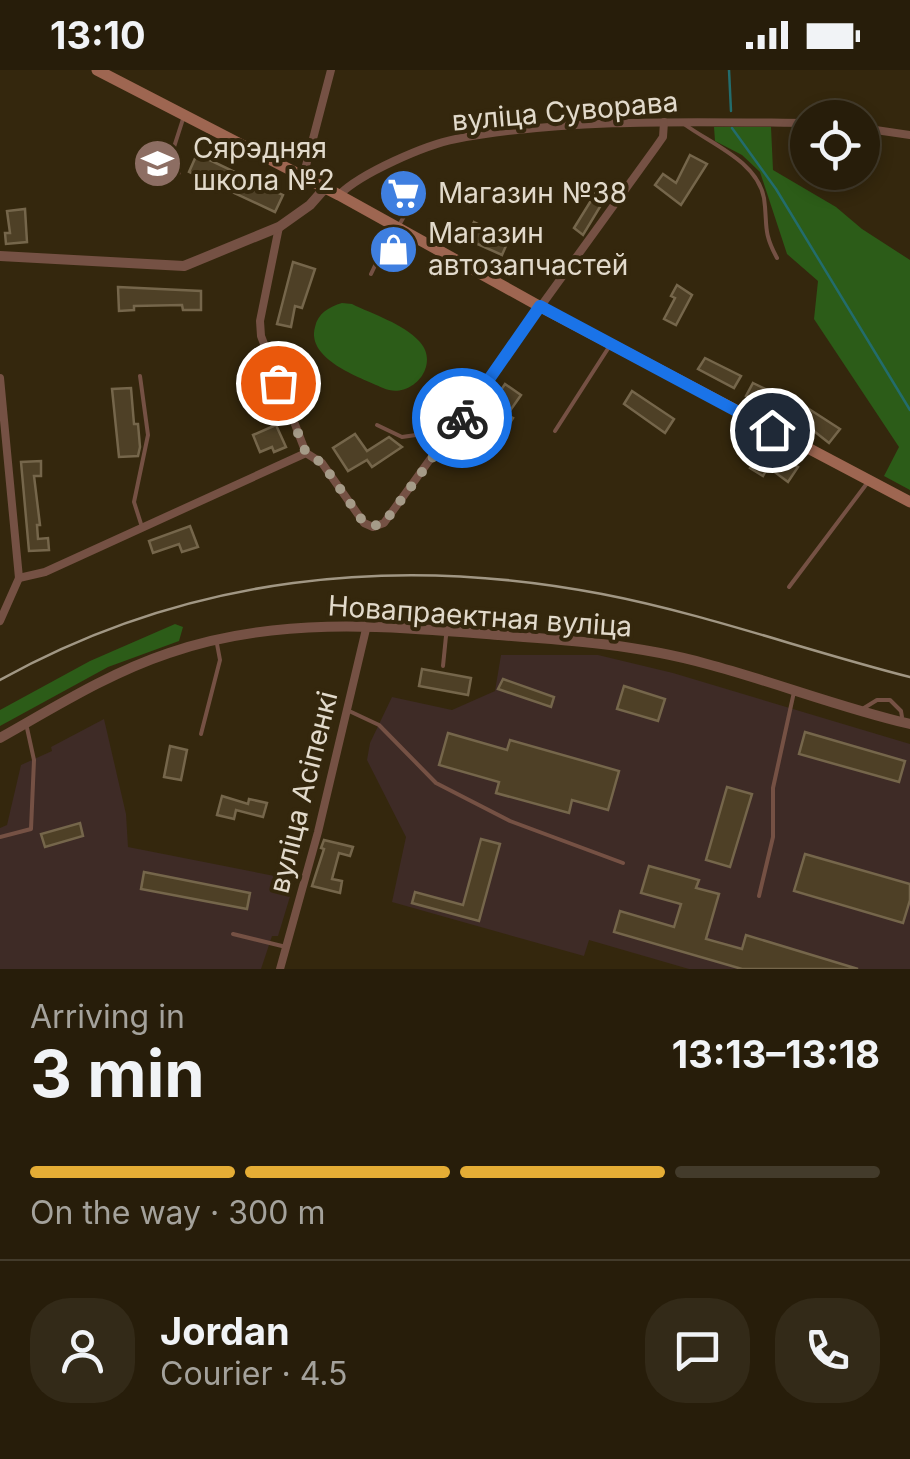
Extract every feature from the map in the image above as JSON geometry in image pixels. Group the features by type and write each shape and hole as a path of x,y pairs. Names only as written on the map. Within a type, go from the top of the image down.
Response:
{"main road":[{"path":"97,70 340,195 910,502"}],"street":[{"path":"303,176 332,70"},
{"path":"279,227 260,322 262,336 306,453 322,463 364,523 384,523 656,147 663,136 664,122"},
{"name":"вуліца Суворава","path":"340,195 350,184 384,166 453,140 664,122 790,123"},
{"path":"880,131 910,135"},
{"path":"0,256 184,266 279,227 310,205 325,188"},
{"path":"0,378 5,484 19,578 0,621"},
{"path":"19,578 45,572 306,453"},
{"name":"Новапраектная вуліца","path":"0,738 168,653 298,626 367,626 595,642 706,663 906,723"},
{"name":"вуліца Асіпенкі","path":"280,969 367,626"}],"lane":[{"path":"179,173 174,147 185,115"},
{"path":"682,122 741,163 758,180 764,198 765,236 777,258"},
{"path":"371,274 380,255 377,248 420,190"},
{"path":"555,430 611,343"},
{"path":"140,376 148,435 134,502 142,527"},
{"path":"377,424 402,436 423,434 442,446"},
{"path":"788,587 868,482"},
{"path":"443,666 447,631"},
{"path":"201,734 220,660 217,640"},
{"path":"759,896 773,837 773,788 794,692"},
{"path":"858,711 878,700 890,700 902,710 906,723"},
{"path":"347,710 378,725 436,783 510,821 623,863"},
{"path":"0,837 31,829 34,760 26,723"},
{"path":"232,934 286,946"}],"shaded area":[{"path":"501,655 598,655 673,673 910,744 910,969 689,969 589,940 584,956 392,902 406,837 367,760 370,743 392,697 452,710 495,691"},
{"path":"104,719 126,814 128,847 295,880 278,936 272,936 261,969 0,969 0,828 7,825 21,765"}],"green space":[{"path":"714,127 771,127 773,170 790,180 790,190 807,190 910,260 910,490 884,476 899,447 814,319 818,281 787,254 760,172 742,155 715,141"},
{"path":"342,303 387,320 419,341 427,360 425,370 413,385 394,391 383,388 337,365 318,348 314,338 319,318"},
{"path":"175,624 183,627 179,641 108,667 0,726 0,710 90,661"}],"building":[{"path":"197,154 283,195 275,212 189,172"},
{"path":"690,155 707,164 681,205 655,185 663,174 676,183"},
{"path":"600,186 609,192 583,235 574,228"},
{"path":"25,209 27,242 6,244 5,233 10,233 7,211"},
{"path":"474,222 509,239 502,255 466,239"},
{"path":"293,262 315,269 302,308 295,306 291,327 277,324"},
{"path":"677,285 692,295 676,325 664,319"},
{"path":"118,287 201,291 201,310 183,310 182,305 134,306 134,310 119,311"},
{"path":"705,358 741,376 734,388 698,369"},
{"path":"462,379 471,385 449,421 436,413"},
{"path":"753,383 788,400 781,413 746,396"},
{"path":"505,384 521,395 507,415 513,418 504,433 489,425 484,434 472,428 487,403 491,405"},
{"path":"131,388 140,447 138,456 119,457 112,389"},
{"path":"632,391 674,419 665,433 624,404"},
{"path":"809,409 840,429 829,443 800,420"},
{"path":"276,425 286,447 260,452 253,435"},
{"path":"355,434 367,451 389,437 402,447 372,467 367,460 348,471 333,448"},
{"path":"761,448 798,467 788,482 768,467 763,476 750,468"},
{"path":"41,461 41,476 34,476 38,539 48,538 49,550 29,551 21,462"},
{"path":"190,526 198,547 182,552 179,544 153,553 149,541"},
{"path":"422,669 471,678 468,695 419,686"},
{"path":"503,679 554,697 551,707 498,689"},
{"path":"624,686 665,699 658,721 617,709"},
{"path":"805,732 905,761 899,782 799,754"},
{"path":"448,733 507,750 510,740 619,771 608,810 572,800 569,813 496,793 499,782 439,765"},
{"path":"170,746 187,750 181,780 164,777"},
{"path":"727,787 752,794 730,867 706,860"},
{"path":"222,796 248,804 249,799 267,803 263,817 236,810 234,819 217,815"},
{"path":"80,823 83,836 45,847 41,834"},
{"path":"481,839 500,844 479,921 412,903 415,892 463,905"},
{"path":"324,840 353,847 350,856 339,853 332,879 342,881 340,893 312,886"},
{"path":"805,854 910,884 903,923 794,891"},
{"path":"649,866 699,880 696,888 719,894 706,939 742,949 746,935 858,969 742,969 614,932 620,911 674,927 681,904 641,893"},
{"path":"144,872 250,893 247,909 141,889"}],"waterway":[{"path":"729,70 731,111"},
{"path":"732,128 776,189 910,410"}],"railway":[{"path":"0,680 71,645 144,617 218,597 293,583 369,576 524,582 602,594 718,622 910,677"}],"way so far":[{"path":"278,383 306,453 322,463 364,523 373,526 384,523 462,418"}],"place":[{"name":"Сярэдняя школа №2","path":"158,164"},
{"name":"Магазин №38","path":"403,193"},
{"name":"Магазин автозапчастей","path":"393,249"}],"route":[{"path":"462,418 540,306 772,430"}]}
